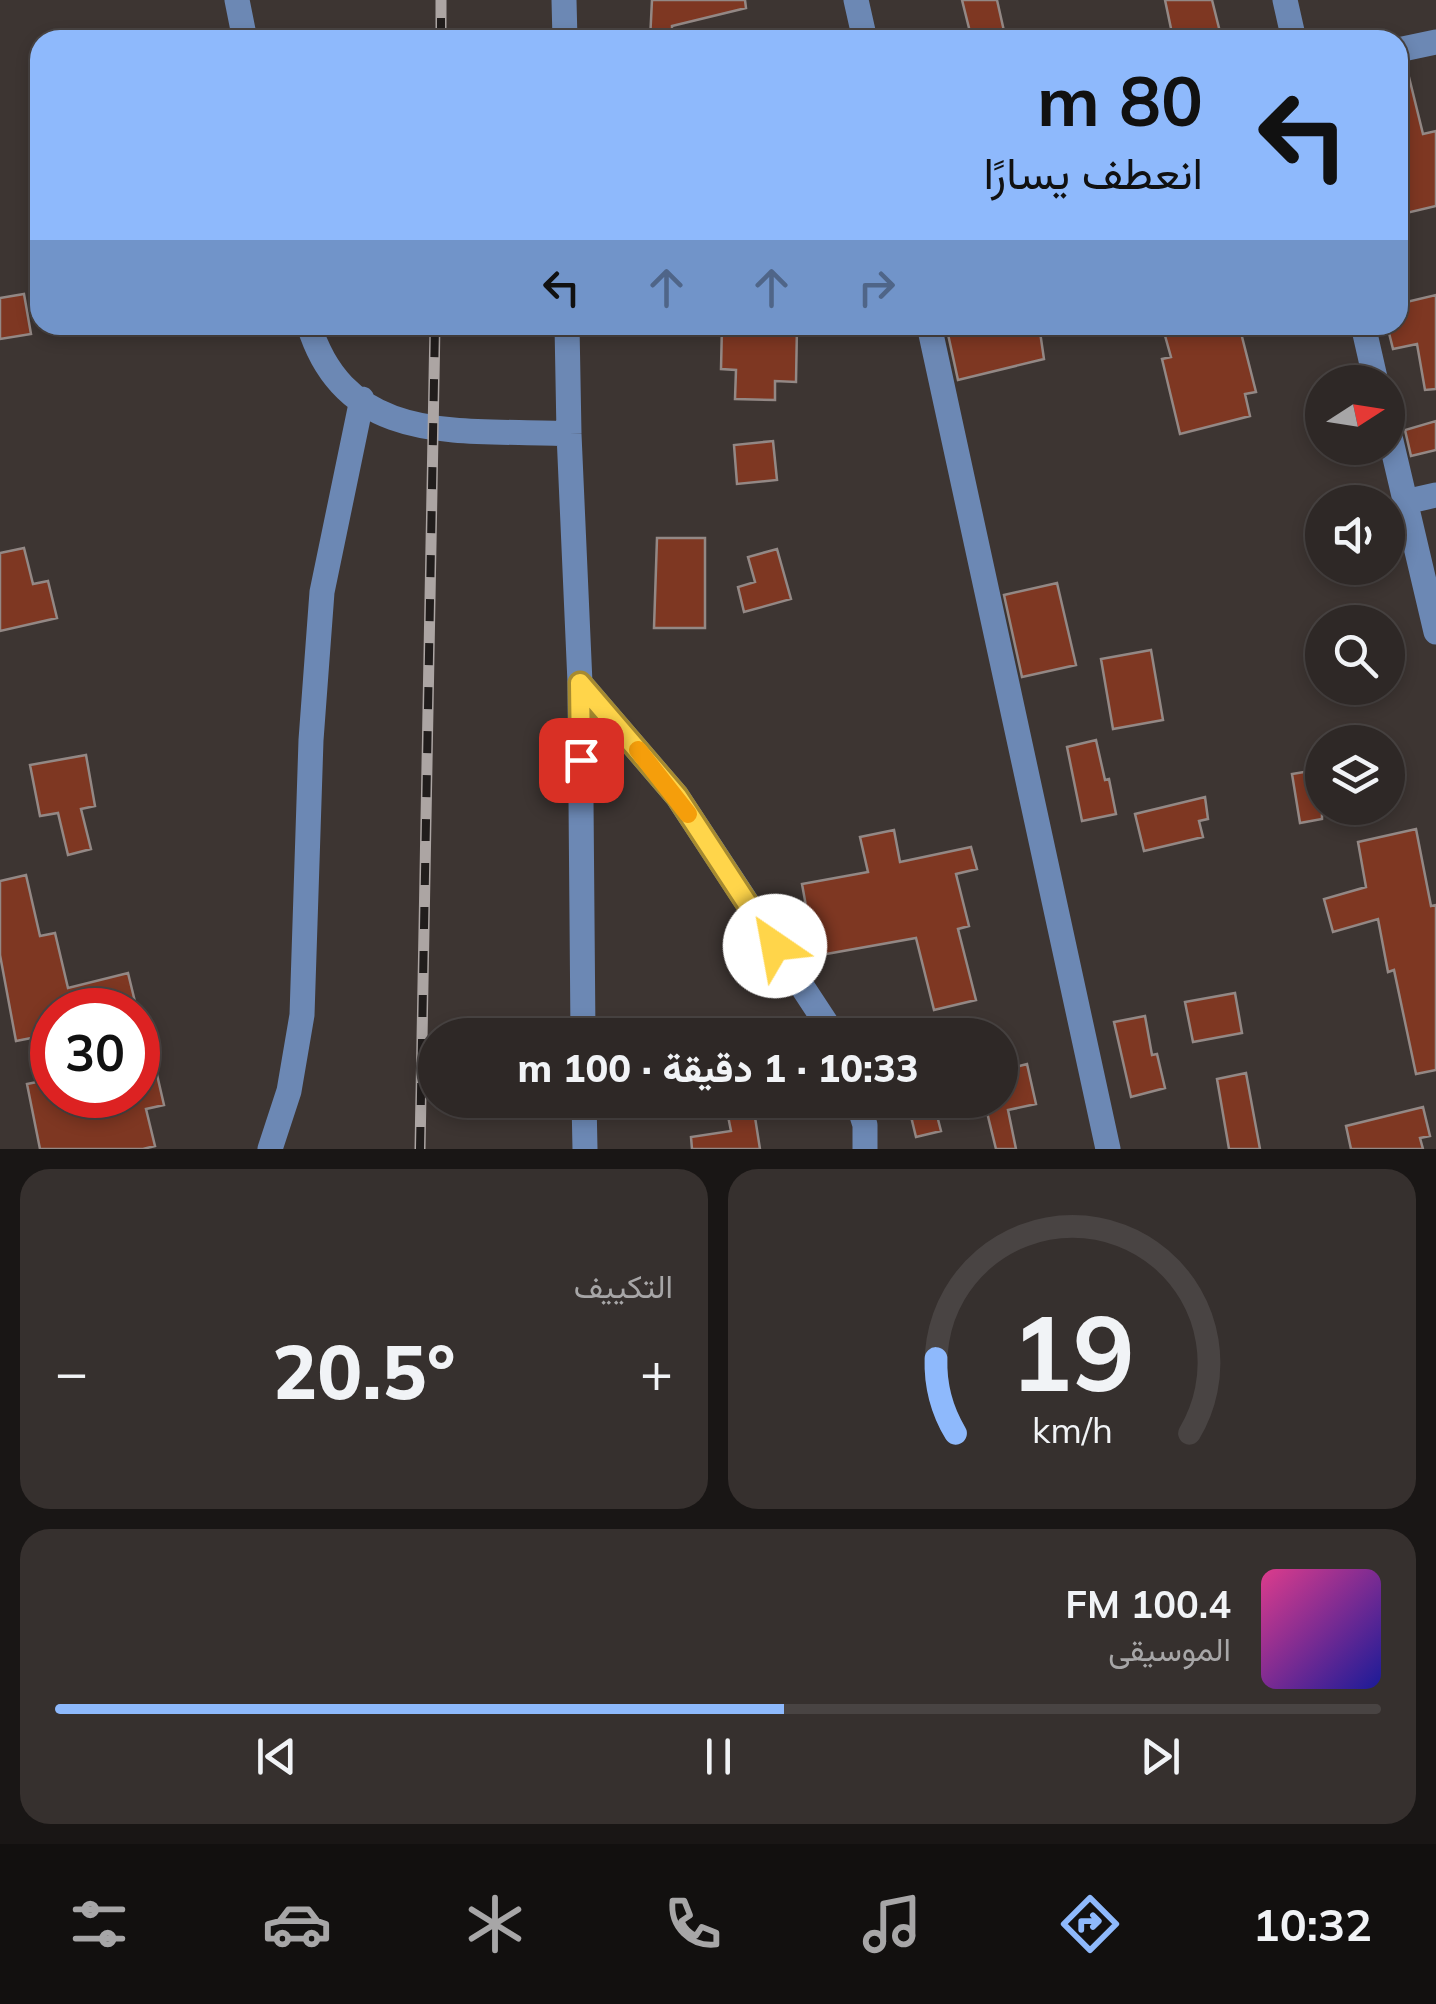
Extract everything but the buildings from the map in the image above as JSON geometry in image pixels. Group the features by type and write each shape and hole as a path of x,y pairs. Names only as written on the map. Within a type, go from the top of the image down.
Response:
{"street":[{"path":"237,0 242,30"},
{"path":"564,0 564,30"},
{"path":"856,0 863,30"},
{"path":"1286,0 1292,30"},
{"path":"1408,48 1436,42"},
{"path":"312,335 332,373 362,400 409,425 454,432 568,434"},
{"path":"568,335 568,434 580,683 583,1018"},
{"path":"930,335 1108,1149"},
{"path":"1364,335 1372,365"},
{"path":"270,1149 289,1091 302,1015 311,740 322,592 362,400"},
{"path":"1397,465 1436,632"},
{"path":"1406,502 1436,495"},
{"path":"580,683 677,796 823,1018"},
{"path":"584,1118 585,1149"},
{"path":"863,1118 865,1149"}],"railway":[{"path":"441,0 441,30"},
{"path":"420,1149 435,335"}],"slow traffic":[{"path":"638,750 688,814"}],"route":[{"path":"581,760 580,683 677,796 775,946"}]}
